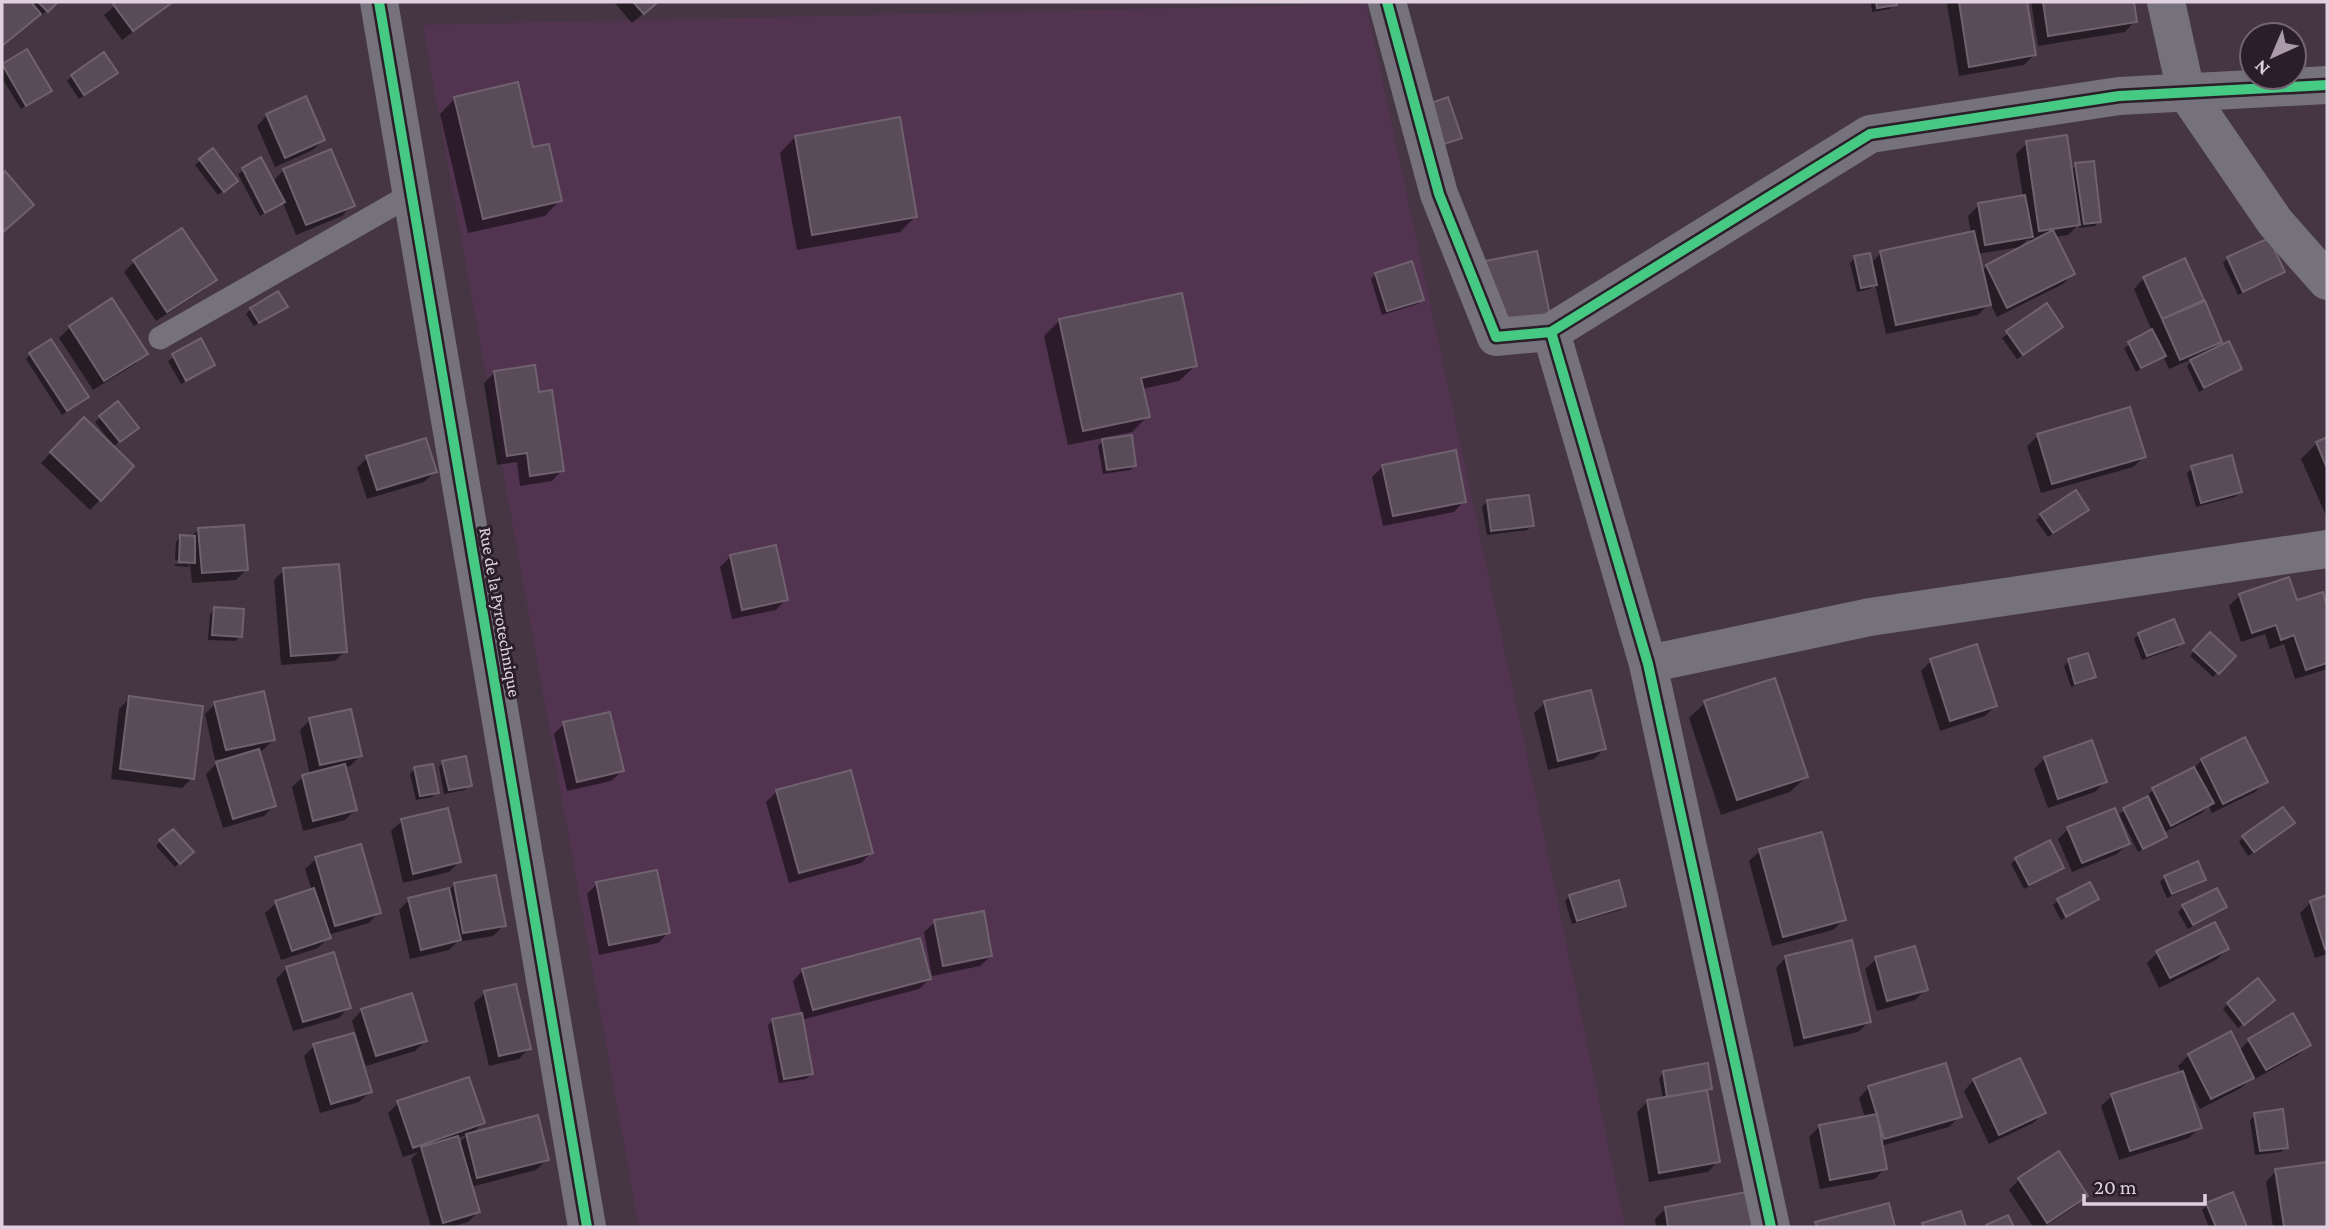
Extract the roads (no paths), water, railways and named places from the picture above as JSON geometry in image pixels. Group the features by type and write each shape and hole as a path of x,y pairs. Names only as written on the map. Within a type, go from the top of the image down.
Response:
{"street":[{"name":"Rue de la Pyrotechnique","path":"379,2 587,1227"},
{"path":"1387,2 1439,194 1496,337 1551,332 1870,134 2119,96 2327,85"},
{"path":"2166,2 2186,92 2275,222 2327,281"},
{"path":"1551,332 1648,664 1771,1227"},
{"path":"1648,664 1870,617 2327,549"}],"lane":[{"path":"160,338 412,194"}]}
